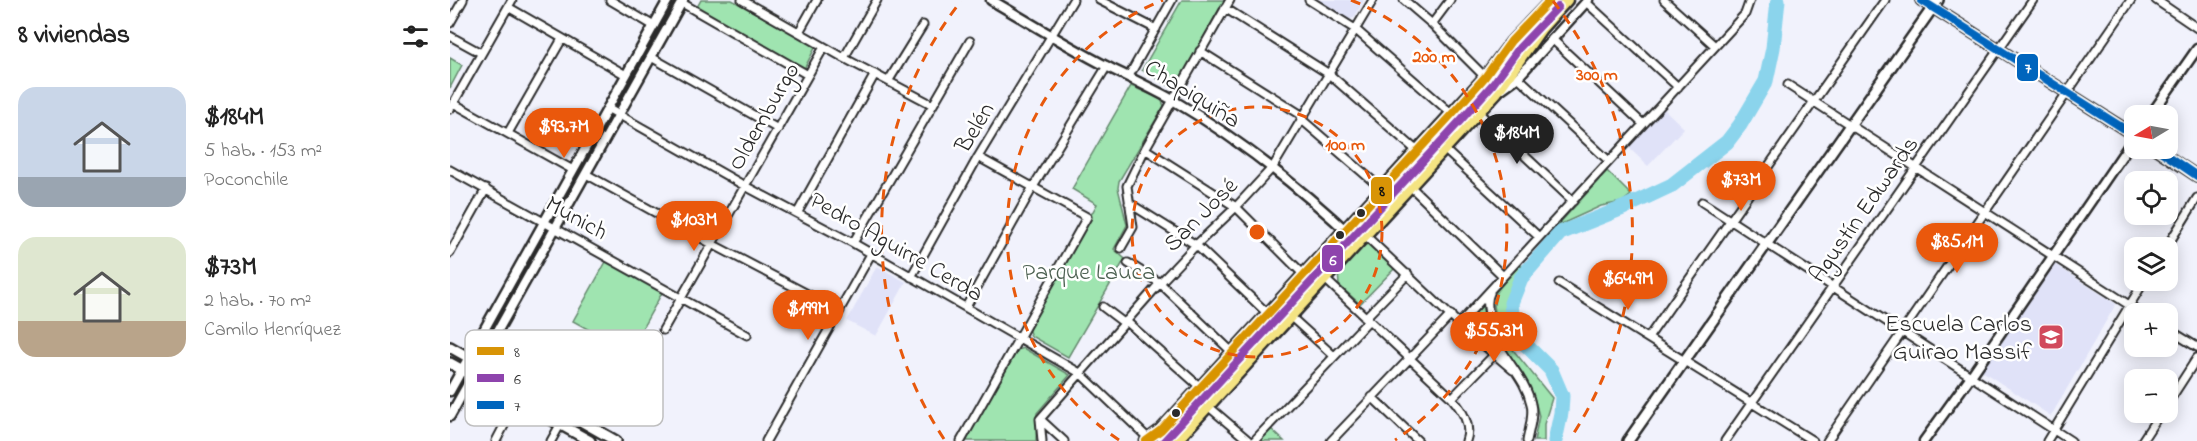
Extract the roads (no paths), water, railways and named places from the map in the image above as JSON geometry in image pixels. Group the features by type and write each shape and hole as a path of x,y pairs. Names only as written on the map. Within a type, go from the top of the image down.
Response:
{"main road":[{"path":"1176,441 1497,92 1541,29 1567,0"},
{"path":"1921,0 1936,4 1999,50 2124,130"},
{"path":"1628,441 1936,4"},
{"path":"1149,440 1161,430 1485,77 1541,29"},
{"path":"2172,159 2197,176"},
{"path":"450,347 465,355"},
{"path":"450,363 465,372"},
{"path":"562,426 590,441"},
{"path":"590,426 616,441"}],"street":[{"path":"450,23 463,0"},
{"path":"512,0 452,106 573,170"},
{"path":"610,0 654,26"},
{"path":"484,330 669,0"},
{"path":"742,0 754,3 824,47 933,105"},
{"path":"799,32 817,0"},
{"path":"844,58 877,0"},
{"name":"Chapiquiña","path":"992,0 1107,66 1173,100 1273,167 1345,230 1362,238 1408,274 1459,324 1513,370"},
{"name":"Belén","path":"911,277 978,157 1073,0"},
{"path":"1099,0 1156,29"},
{"path":"1129,76 1173,0"},
{"path":"1121,248 1133,227 1126,188 1145,149 1230,0"},
{"path":"1309,0 1355,29 1452,114"},
{"name":"San José","path":"1040,419 1160,283 1273,167 1373,0"},
{"path":"1404,0 1432,24 1485,77 1511,41 1550,0"},
{"path":"1432,24 1450,0"},
{"path":"1664,0 1715,46"},
{"path":"1459,324 1745,14 1750,0"},
{"path":"1648,338 1885,0"},
{"name":"Agustín Edwards","path":"1725,441 2033,0"},
{"path":"1827,441 2131,0"},
{"path":"2156,0 2197,28"},
{"path":"1497,92 1518,77 1587,1 1678,87"},
{"path":"499,330 682,2 808,75"},
{"path":"508,7 626,75"},
{"path":"1225,8 1329,74 1417,151"},
{"path":"889,80 923,25"},
{"path":"450,36 481,53"},
{"path":"508,134 562,39"},
{"path":"1552,39 1643,124"},
{"path":"853,243 970,41"},
{"name":"Oldemburgo","path":"663,330 824,47"},
{"path":"2158,105 2197,49"},
{"path":"1200,51 1302,118 1382,189"},
{"path":"651,57 778,129"},
{"path":"966,307 1033,187 1107,66"},
{"path":"798,212 875,74"},
{"path":"1518,77 1609,162"},
{"path":"1788,85 2127,303"},
{"name":"Pedro Aguirre Cerda","path":"607,108 745,186 798,212 1080,374 1149,440"},
{"path":"1478,112 1573,201"},
{"path":"1145,149 1236,207 1304,275"},
{"path":"1444,149 1539,237"},
{"path":"1924,441 2124,152"},
{"path":"961,441 1087,217 978,157"},
{"name":"Munich","path":"450,170 747,334"},
{"path":"586,174 840,311"},
{"path":"1410,186 1503,276"},
{"path":"450,251 486,189"},
{"path":"2173,237 2197,198"},
{"path":"1702,202 2071,441"},
{"path":"1129,203 1196,245 1268,314"},
{"path":"766,441 871,254"},
{"path":"1128,263 1160,283 1232,352"},
{"path":"1254,441 1408,274"},
{"path":"1325,279 1452,398 1465,417 1469,434 1466,441"},
{"path":"1559,283 1813,441"},
{"path":"1491,290 1487,299 1492,334 1522,382 1532,406 1527,441"},
{"path":"1103,307 1125,322 1200,387"},
{"path":"1333,440 1450,315"},
{"path":"2047,441 2124,315"},
{"path":"1290,316 1334,356"},
{"path":"2178,335 2197,347"},
{"path":"1452,398 1494,355"},
{"path":"2178,387 2197,358"},
{"path":"450,391 465,364"},
{"path":"450,416 465,390"},
{"path":"1372,398 1418,441"},
{"path":"1208,406 1249,441"},
{"path":"1040,419 1042,441"},
{"path":"1040,419 1064,441"},
{"path":"2142,441 2154,423"},
{"path":"496,441 504,426"},
{"path":"551,441 559,426"}],"waterway":[{"path":"1555,441 1562,396 1551,370 1514,333 1511,303 1521,278 1560,233 1623,208 1672,185 1727,142 1766,81 1773,48 1778,0"}],"place":[{"name":"Escuela Carlos Guirao Massif","path":"2051,337"}],"park label":[{"name":"Parque Lauca","path":"1089,271"}]}
